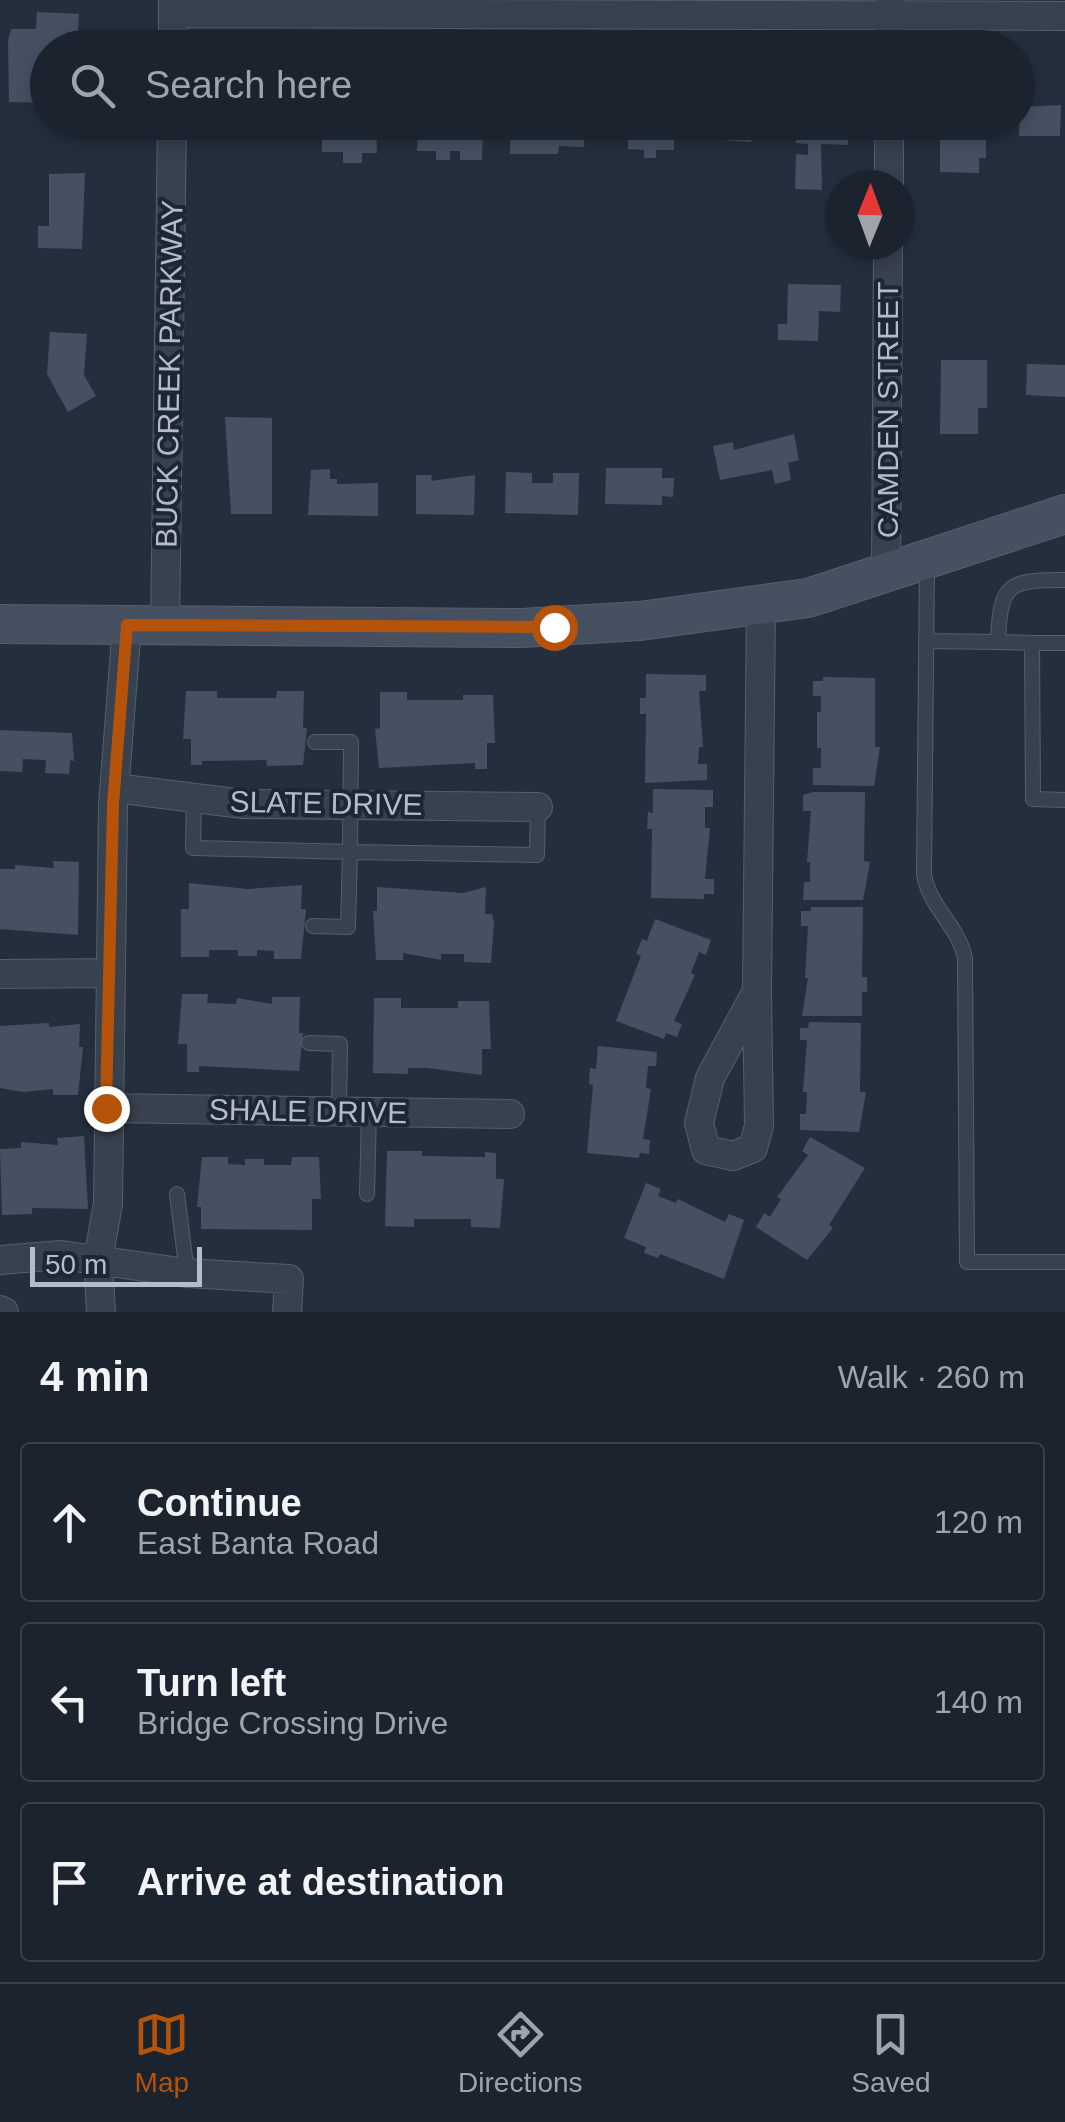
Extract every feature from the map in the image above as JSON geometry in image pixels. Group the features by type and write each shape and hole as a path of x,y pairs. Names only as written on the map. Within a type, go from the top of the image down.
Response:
{"street":[{"path":"173,6 890,8 1065,16"},
{"name":"BUCK CREEK PARKWAY","path":"165,626 172,140"},
{"path":"889,140 889,170"},
{"name":"CAMDEN STREET","path":"886,574 888,260"},
{"path":"0,624 554,627 808,598 1065,514"},
{"path":"757,991 700,1104 700,1137 706,1150 719,1156 733,1156 753,1148 759,1126 761,605"},
{"path":"101,1312 98,1260 108,1204 106,1108 115,788 127,625"},
{"name":"SLATE DRIVE","path":"115,788 242,804 538,808"},
{"path":"0,974 109,973"},
{"name":"SHALE DRIVE","path":"106,1108 510,1114"},
{"path":"0,1260 61,1255 187,1273 290,1279 288,1312"}],"lane":[{"path":"927,558 924,874 926,889 962,940 965,958 966,1262 1065,1262"},
{"path":"998,642 1000,604 1011,586 1024,580 1065,580"},
{"path":"926,641 1065,643"},
{"path":"1032,642 1032,799 1065,800"},
{"path":"313,926 348,928 350,852 351,742 315,742"},
{"path":"194,798 193,848 537,855 538,808"},
{"path":"310,1043 340,1044 339,1112"},
{"path":"367,1194 369,1112"},
{"path":"177,1194 187,1273"}],"building":[{"path":"37,12 79,14 78,30 30,30 30,103 9,102 11,29 36,29"},
{"path":"1061,105 1060,136 1035,136 1035,106"},
{"path":"322,140 377,140 377,153 362,153 362,163 343,163 343,152 322,152"},
{"path":"417,140 483,140 482,160 460,160 460,151 450,151 450,160 436,160 436,151 417,151"},
{"path":"510,140 584,140 584,147 559,146 558,154 510,154"},
{"path":"628,140 674,140 674,150 656,150 656,158 644,158 644,150 628,149"},
{"path":"848,140 848,145 821,144 822,190 795,189 796,154 808,155 808,144 796,143"},
{"path":"940,140 986,140 986,158 979,158 979,173 940,172"},
{"path":"85,173 82,249 38,248 38,226 49,226 49,174"},
{"path":"788,284 841,285 840,312 819,311 818,341 778,340 778,324 787,324"},
{"path":"50,332 87,334 84,375 96,396 68,412 47,374"},
{"path":"941,360 987,360 987,408 978,408 978,434 940,434"},
{"path":"1027,364 1065,365 1065,397 1026,395"},
{"path":"225,417 272,418 272,514 231,514"},
{"path":"794,434 799,460 788,463 791,480 775,484 772,470 720,480 713,446 733,442 734,450"},
{"path":"606,468 662,468 662,478 674,478 673,497 662,496 662,505 605,504"},
{"path":"330,469 330,479 337,479 337,484 378,483 378,516 308,515 311,470"},
{"path":"506,472 532,473 532,483 553,483 553,473 579,473 578,515 505,513"},
{"path":"416,475 432,475 431,481 475,475 474,515 416,514"},
{"path":"646,674 706,675 706,691 699,691 703,747 699,747 698,764 707,764 707,780 645,783 646,714 640,714 640,698 646,698"},
{"path":"823,677 875,678 875,747 880,747 874,786 813,785 813,768 821,768 817,712 821,712 821,696 813,696 813,681 823,681"},
{"path":"186,691 217,691 217,698 276,698 277,691 304,691 303,728 307,728 303,765 267,766 266,760 202,761 202,765 191,765 191,739 183,739"},
{"path":"380,692 407,692 407,700 463,700 463,695 493,695 495,743 487,743 487,769 475,769 475,763 379,768 375,729 380,728"},
{"path":"0,730 72,733 74,761 70,760 69,774 45,773 46,760 23,759 22,772 0,771"},
{"path":"653,789 713,790 713,807 705,807 705,828 710,828 705,879 714,879 714,894 704,894 704,899 651,898 652,829 647,829 648,812 653,813"},
{"path":"865,792 864,861 870,862 863,900 803,900 804,882 810,882 807,862 811,811 803,811 803,795"},
{"path":"53,861 79,862 78,935 0,929 0,869 15,869 15,865 54,868"},
{"path":"189,883 248,889 302,885 301,909 306,909 301,959 274,959 274,951 257,950 257,956 238,956 238,950 209,950 209,957 181,957 181,909 189,909"},
{"path":"377,887 463,893 486,887 485,914 492,914 494,922 491,963 464,962 464,954 441,954 441,960 403,953 403,960 376,960 373,911 377,911"},
{"path":"811,907 863,907 862,977 867,977 867,992 862,992 862,1016 802,1016 808,978 808,926 801,926 801,911 811,911"},
{"path":"655,919 711,940 706,955 699,952 691,973 695,975 674,1021 682,1024 677,1037 666,1033 664,1039 616,1021 641,956 636,954 642,939 647,941"},
{"path":"182,994 208,994 207,1003 236,1004 237,998 272,1004 272,997 300,997 299,1033 303,1033 299,1071 199,1066 199,1072 187,1072 187,1044 178,1044"},
{"path":"374,998 401,998 401,1008 458,1008 458,1001 489,1001 491,1049 482,1049 482,1075 427,1068 408,1068 408,1074 373,1073"},
{"path":"809,1022 861,1023 860,1092 866,1092 859,1132 800,1130 800,1114 806,1114 807,1092 803,1092 807,1040 800,1040 800,1028 808,1028"},
{"path":"49,1023 49,1027 80,1024 79,1047 83,1047 78,1095 53,1095 53,1089 23,1092 0,1088 0,1026"},
{"path":"598,1046 657,1052 656,1066 648,1066 646,1088 651,1089 643,1139 650,1140 649,1154 640,1153 639,1158 587,1153 593,1085 589,1084 590,1068 596,1069"},
{"path":"84,1136 88,1209 32,1208 32,1214 2,1215 0,1149 21,1148 21,1142 58,1145 57,1138"},
{"path":"810,1137 865,1168 829,1225 833,1228 807,1260 756,1227 764,1213 770,1217 781,1199 777,1197 808,1155 802,1151"},
{"path":"387,1151 422,1151 422,1156 485,1157 485,1152 496,1153 496,1179 504,1179 500,1228 471,1227 471,1219 414,1219 414,1227 385,1226"},
{"path":"202,1157 228,1157 228,1164 245,1165 245,1159 264,1159 264,1165 291,1165 292,1157 319,1157 321,1199 312,1199 312,1230 201,1229 201,1207 197,1207"},
{"path":"646,1183 661,1189 658,1196 676,1203 678,1199 725,1222 729,1214 744,1220 724,1279 660,1254 658,1258 644,1253 646,1247 624,1238"}],"route":[{"path":"106,1108 113,805 128,659 127,625 554,627"}]}
